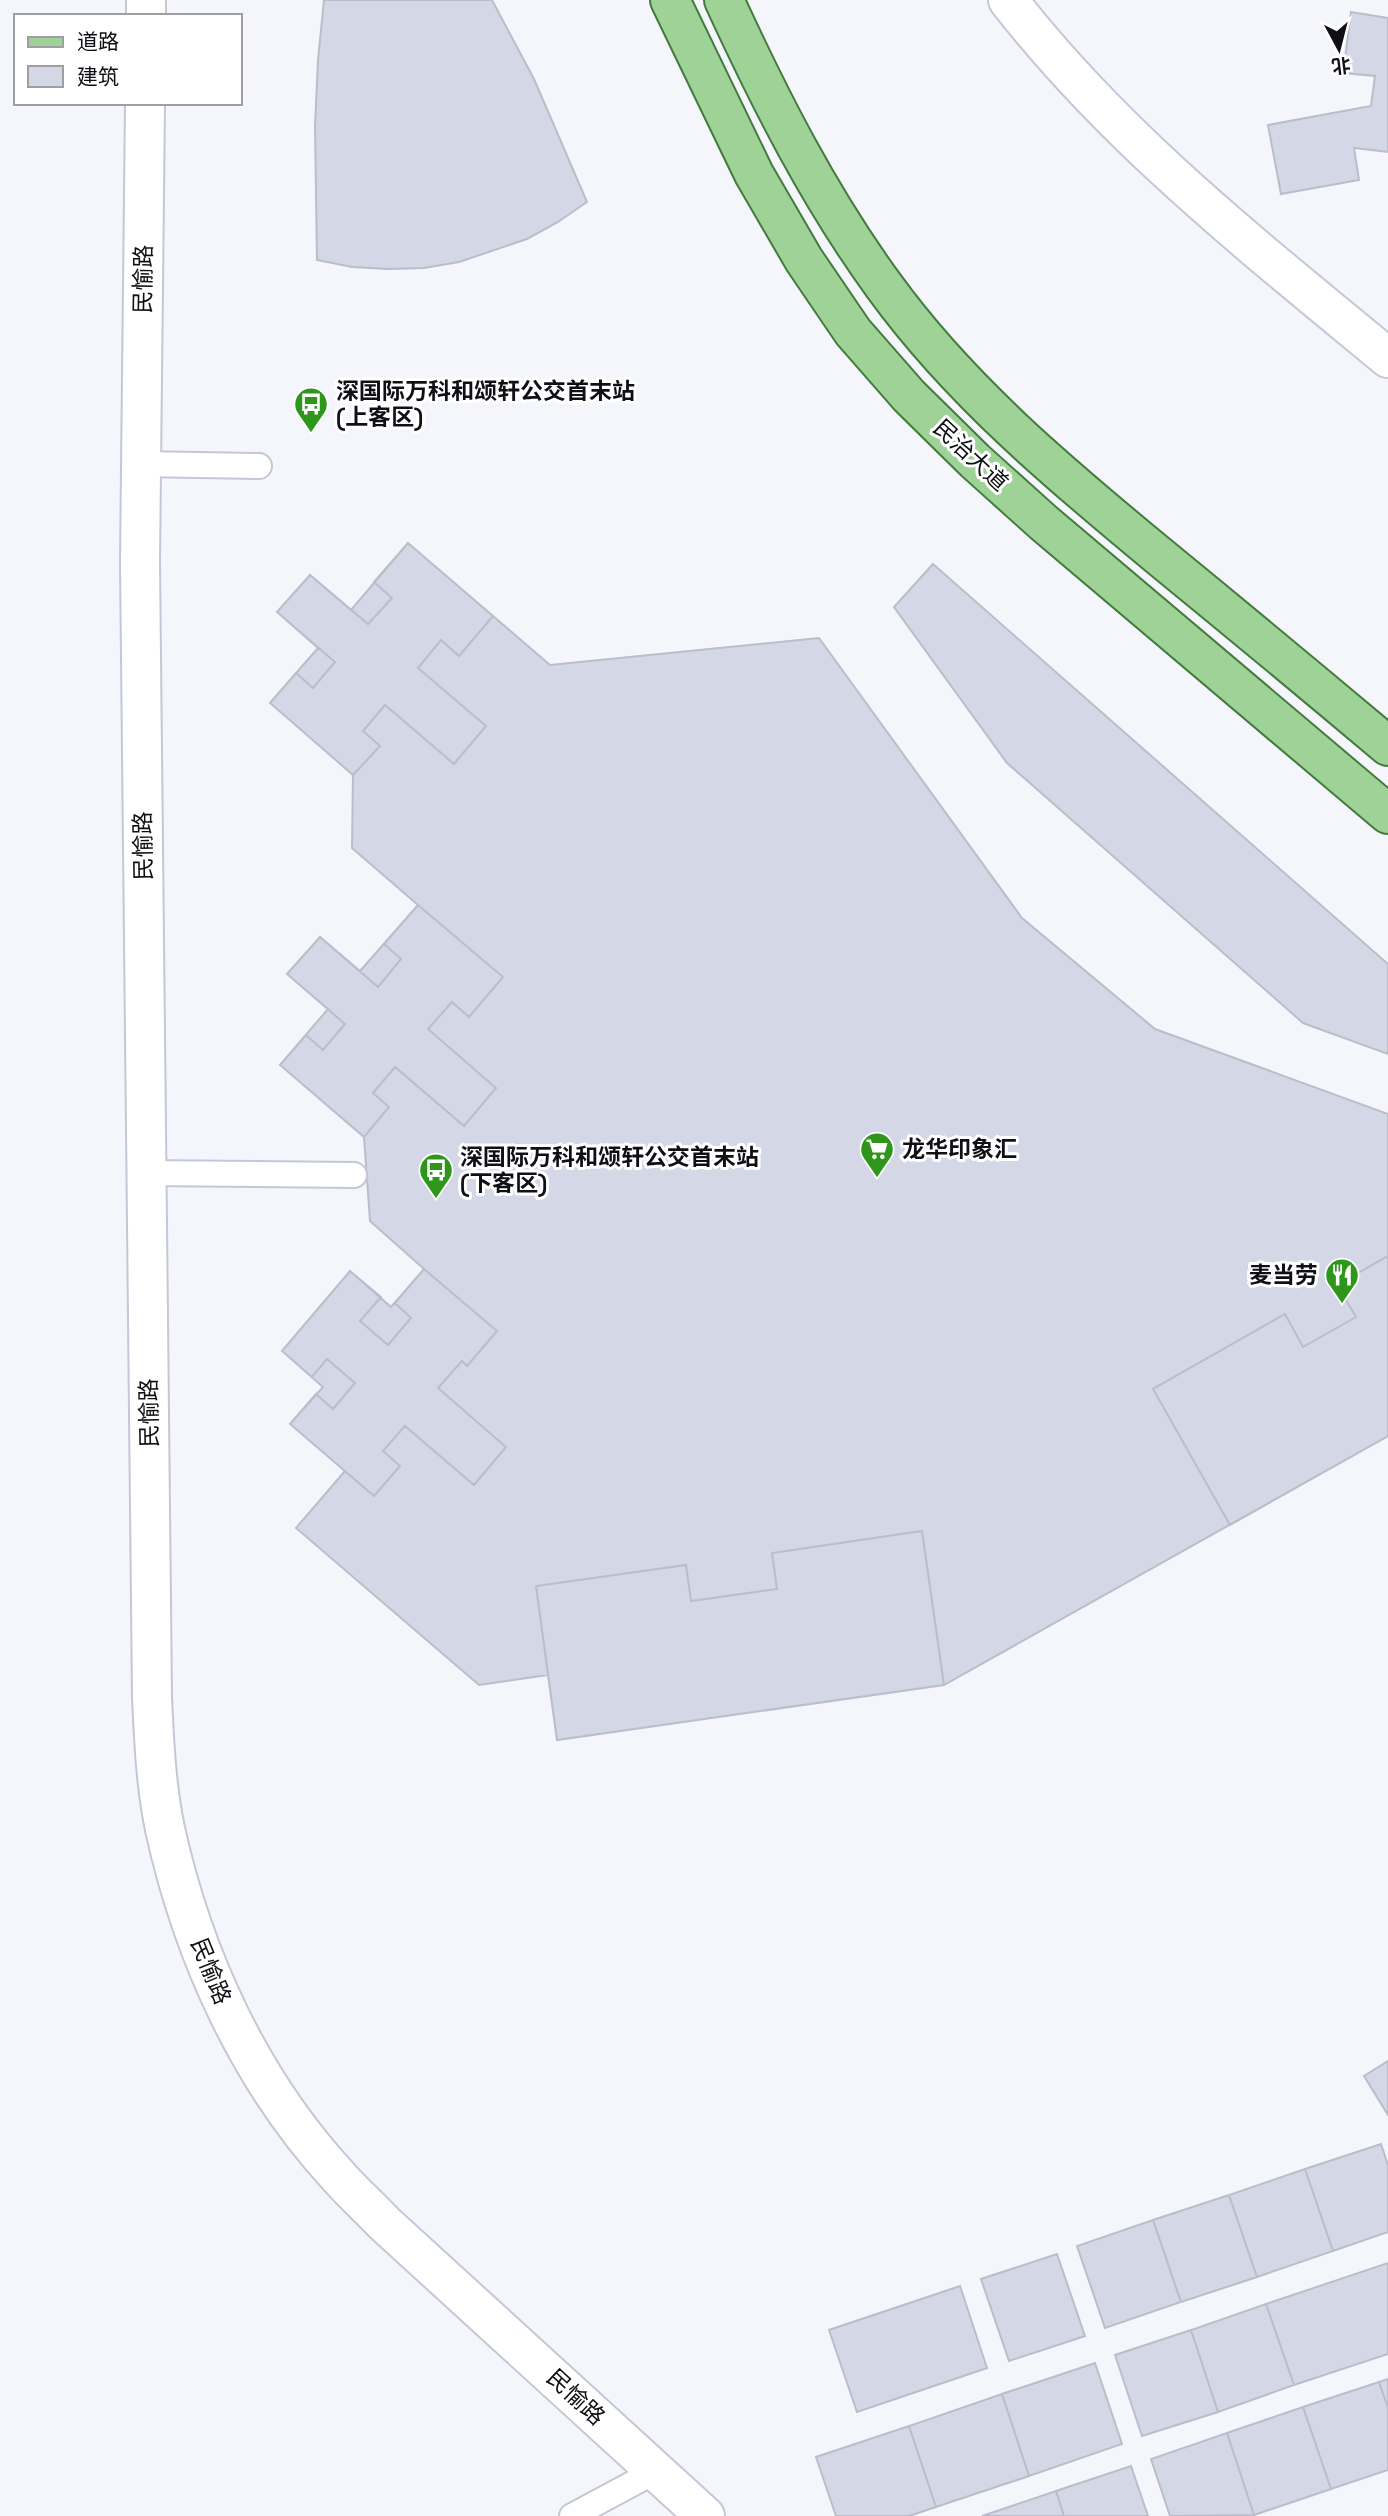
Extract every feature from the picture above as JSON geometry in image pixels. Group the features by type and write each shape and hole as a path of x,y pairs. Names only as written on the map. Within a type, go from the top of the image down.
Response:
{"main road":[{"name":"民治大道","path":"670,0 754,174 804,261 853,332 909,396 975,461 1044,523 1388,814"},
{"name":"民治大道","path":"724,0 795,145 838,219 885,288 933,345 1019,436 1075,486 1388,746"}],"street":[{"path":"1008,0 1087,93 1146,152 1208,209 1388,359"},
{"name":"民愉路","path":"145,105 140,576 152,1697 155,1763 165,1827 201,1954 228,2013 259,2070 296,2125 338,2176 384,2222 705,2516"}],"lane":[{"path":"141,464 259,466"},
{"path":"146,1173 354,1175"},
{"path":"572,2516 656,2471"}],"building":[{"path":"324,0 492,0 534,79 587,202 527,239 459,262 424,268 388,269 352,267 317,260 315,126"},
{"path":"1351,12 1388,18 1388,152 1354,148 1359,180 1281,194 1268,125 1371,106 1375,76 1343,73"},
{"name":"龙华印象汇","path":"408,543 550,665 819,638 1022,918 1155,1029 1388,1114 1388,1436 944,1685 557,1740 548,1675 479,1685 296,1528 345,1471 290,1424 323,1387 282,1351 350,1271 391,1307 424,1269 370,1221 364,1137 280,1065 328,1009 287,974 320,937 360,971 418,905 352,848 353,775 270,703 318,648 277,612 310,575 351,610"},
{"path":"408,543 493,616 459,656 441,640 418,668 486,726 454,764 385,705 363,731 380,746 353,775 270,703 296,673 313,688 335,662 277,612 310,575 368,624 392,598 374,582"},
{"path":"933,564 1388,964 1388,1054 1303,1023 1007,763 894,607"},
{"path":"418,905 503,977 469,1017 452,1002 428,1029 496,1088 464,1126 395,1067 373,1093 389,1107 364,1137 280,1065 306,1035 323,1050 345,1024 287,974 320,937 378,987 401,959 384,944"},
{"path":"1388,1256 1388,1436 1230,1525 1153,1389 1285,1314 1303,1347 1356,1317 1337,1285"},
{"path":"424,1269 497,1331 467,1366 462,1361 438,1388 506,1447 474,1485 405,1426 383,1451 400,1466 374,1496 290,1424 316,1394 333,1409 355,1383 327,1359 312,1377 282,1351 350,1271 381,1297 360,1321 388,1345 411,1318 395,1303"},
{"path":"922,1531 944,1685 557,1740 536,1586 686,1565 691,1601 777,1589 772,1553"},
{"path":"1388,2061 1388,2115 1364,2076"},
{"path":"1381,2144 1388,2165 1388,2232 1333,2251 1305,2169"},
{"path":"1305,2169 1333,2251 1257,2277 1229,2195"},
{"path":"1229,2195 1257,2277 1181,2302 1153,2220"},
{"path":"1153,2220 1181,2302 1105,2328 1077,2246"},
{"path":"1057,2254 1085,2336 1009,2361 981,2279"},
{"path":"1388,2263 1388,2354 1294,2385 1266,2304"},
{"path":"960,2286 987,2368 857,2412 829,2330"},
{"path":"1266,2304 1294,2385 1218,2412 1191,2330"},
{"path":"1191,2330 1218,2412 1142,2436 1115,2355"},
{"path":"1095,2363 1122,2444 1029,2476 1002,2394"},
{"path":"1388,2379 1388,2408 1379,2382"},
{"path":"1379,2382 1388,2408 1388,2470 1331,2489 1303,2407"},
{"path":"1002,2394 1029,2476 936,2507 909,2426"},
{"path":"1303,2407 1331,2489 1254,2515 1227,2433"},
{"path":"909,2426 936,2507 909,2516 836,2516 816,2457"},
{"path":"1227,2433 1254,2515 1170,2516 1151,2459"},
{"path":"1131,2466 1148,2516 1064,2516 1056,2491"},
{"path":"1056,2491 1064,2516 982,2516"}],"place":[{"name":"深国际万科和颂轩公交首末站 (上客区)","path":"311,434"},
{"name":"龙华印象汇","path":"877,1179"},
{"name":"深国际万科和颂轩公交首末站 (下客区)","path":"436,1200"},
{"name":"麦当劳","path":"1342,1305"}]}
